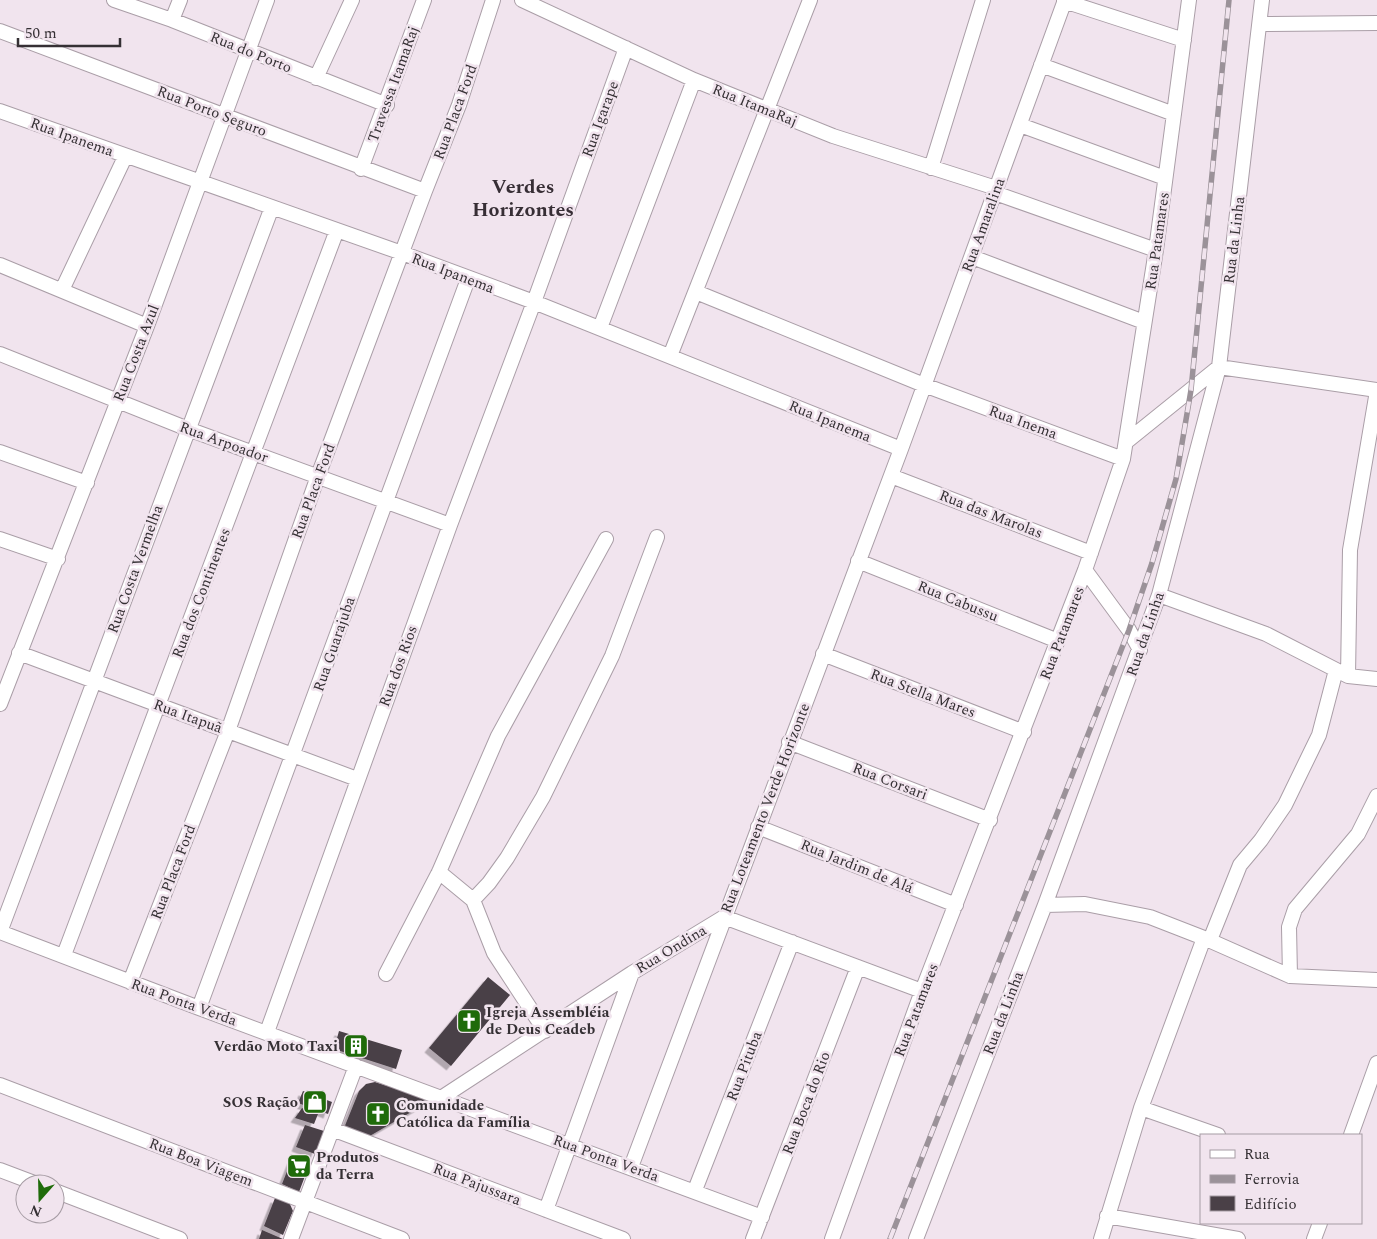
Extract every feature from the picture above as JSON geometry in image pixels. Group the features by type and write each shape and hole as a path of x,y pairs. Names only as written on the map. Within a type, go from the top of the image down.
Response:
{"street":[{"name":"Rua do Porto","path":"114,0 172,20 386,105"},
{"path":"172,20 180,0"},
{"name":"Rua Costa Azul","path":"0,704 58,559 147,326 267,0"},
{"path":"316,78 352,0"},
{"name":"Travessa ItamaRaj","path":"361,168 424,0"},
{"name":"Rua Placa Ford","path":"130,982 228,731 318,476 425,191 459,106 494,0"},
{"name":"Rua ItamaRaj","path":"522,0 694,80 768,110 847,141 995,190 1156,250"},
{"path":"670,356 810,0"},
{"path":"931,168 983,0"},
{"name":"Rua Patamares","path":"832,1239 922,991 990,820 1085,570 1123,459 1156,250 1189,0"},
{"name":"Rua da Linha","path":"916,1239 1045,905 1159,595 1219,367 1262,0"},
{"path":"1064,1 1184,40"},
{"name":"Rua Amaralina","path":"901,450 1064,1"},
{"path":"1260,24 1377,23"},
{"name":"Rua Porto Seguro","path":"0,31 425,191"},
{"name":"Rua Igarape","path":"534,302 626,48"},
{"path":"1041,65 1174,114"},
{"path":"600,328 694,80"},
{"name":"Rua Ipanema","path":"0,111 125,157 402,253 534,302 901,450"},
{"path":"1020,125 1166,178"},
{"path":"62,290 125,157"},
{"name":"Rua Costa Vermelha","path":"0,932 272,207"},
{"name":"Rua dos Continentes","path":"64,955 337,230"},
{"path":"972,257 1144,322"},
{"path":"0,265 147,326"},
{"name":"Rua Guarajuba","path":"199,1008 294,755 384,501 468,279"},
{"name":"Rua Inema","path":"696,292 924,385 1123,459"},
{"name":"Rua dos Rios","path":"267,1032 357,779 534,302"},
{"name":"Rua Arpoador","path":"0,354 188,429 450,525"},
{"path":"1101,1239 1142,1108 1207,939 1240,865 1259,843 1285,805 1319,735 1342,673 1350,550 1377,391 1219,367 1126,442"},
{"name":"Rua Loteamento Verde Horizonte","path":"631,1167 789,742 901,450"},
{"path":"0,452 87,483"},
{"name":"Rua das Marolas","path":"891,476 1091,553"},
{"path":"473,900 489,883 506,858 545,793 612,656 657,537"},
{"path":"0,539 58,559"},
{"path":"386,974 439,872 498,736 606,539"},
{"name":"Rua Cabussu","path":"858,561 1058,641"},
{"path":"1085,570 1140,650"},
{"path":"1159,595 1266,634 1342,673 1377,679"},
{"name":"Rua Itapuã","path":"19,653 357,779"},
{"name":"Rua Stella Mares","path":"823,654 1024,732"},
{"name":"Rua Corsari","path":"789,742 990,820"},
{"path":"1290,976 1289,928 1295,909 1358,834 1377,796"},
{"name":"Rua Jardim de Alá","path":"758,827 956,905"},
{"path":"439,872 473,900 494,953 545,1031"},
{"path":"1045,905 1085,904 1124,910 1150,917 1207,939 1290,976 1377,980"},
{"name":"Rua Ondina","path":"441,1098 632,973 724,917 922,991"},
{"name":"Rua Ponta Verda","path":"0,932 199,1008 762,1216"},
{"name":"Rua Pituba","path":"695,1190 792,942"},
{"name":"Rua Boca do Rio","path":"753,1239 858,967"},
{"path":"546,1210 632,973"},
{"path":"1351,1134 1377,1063"},
{"path":"291,1239 356,1066"},
{"name":"Rua Boa Viagem","path":"0,1085 402,1239"},
{"path":"1142,1108 1215,1134"},
{"name":"Rua Pajussara","path":"332,1129 622,1239"},
{"path":"0,1170 15,1176"},
{"path":"65,1195 180,1239"},
{"path":"1107,1216 1238,1239"},
{"path":"1314,1239 1320,1224"}],"building":[{"name":"Igreja Assembléia de Deus Ceadeb","path":"488,977 510,995 451,1066 429,1048"},
{"path":"339,1031 402,1050 396,1069 334,1049"},
{"name":"Comunidade Católica da Família","path":"375,1082 432,1100 368,1137 344,1128 359,1091 366,1084"},
{"name":"SOS Ração","path":"303,1091 332,1102 328,1114 298,1103"},
{"path":"302,1108 318,1114 314,1124 295,1118"},
{"path":"305,1125 324,1131 315,1154 296,1147"},
{"path":"293,1156 310,1163 299,1192 282,1184"},
{"path":"275,1198 289,1202 293,1211 283,1235 264,1226"},
{"path":"262,1230 283,1239 259,1239"}],"railway":[{"path":"890,1239 1129,630 1152,563 1176,479 1191,390 1229,0"}],"place":[{"name":"Igreja Assembléia de Deus Ceadeb","path":"469,1021"},
{"name":"Verdão Moto Taxi","path":"356,1046"},
{"name":"SOS Ração","path":"315,1102"},
{"name":"Comunidade Católica da Família","path":"378,1114"},
{"name":"Produtos da Terra","path":"299,1166"}],"district":[{"name":"Verdes Horizontes","path":"523,198"}]}
